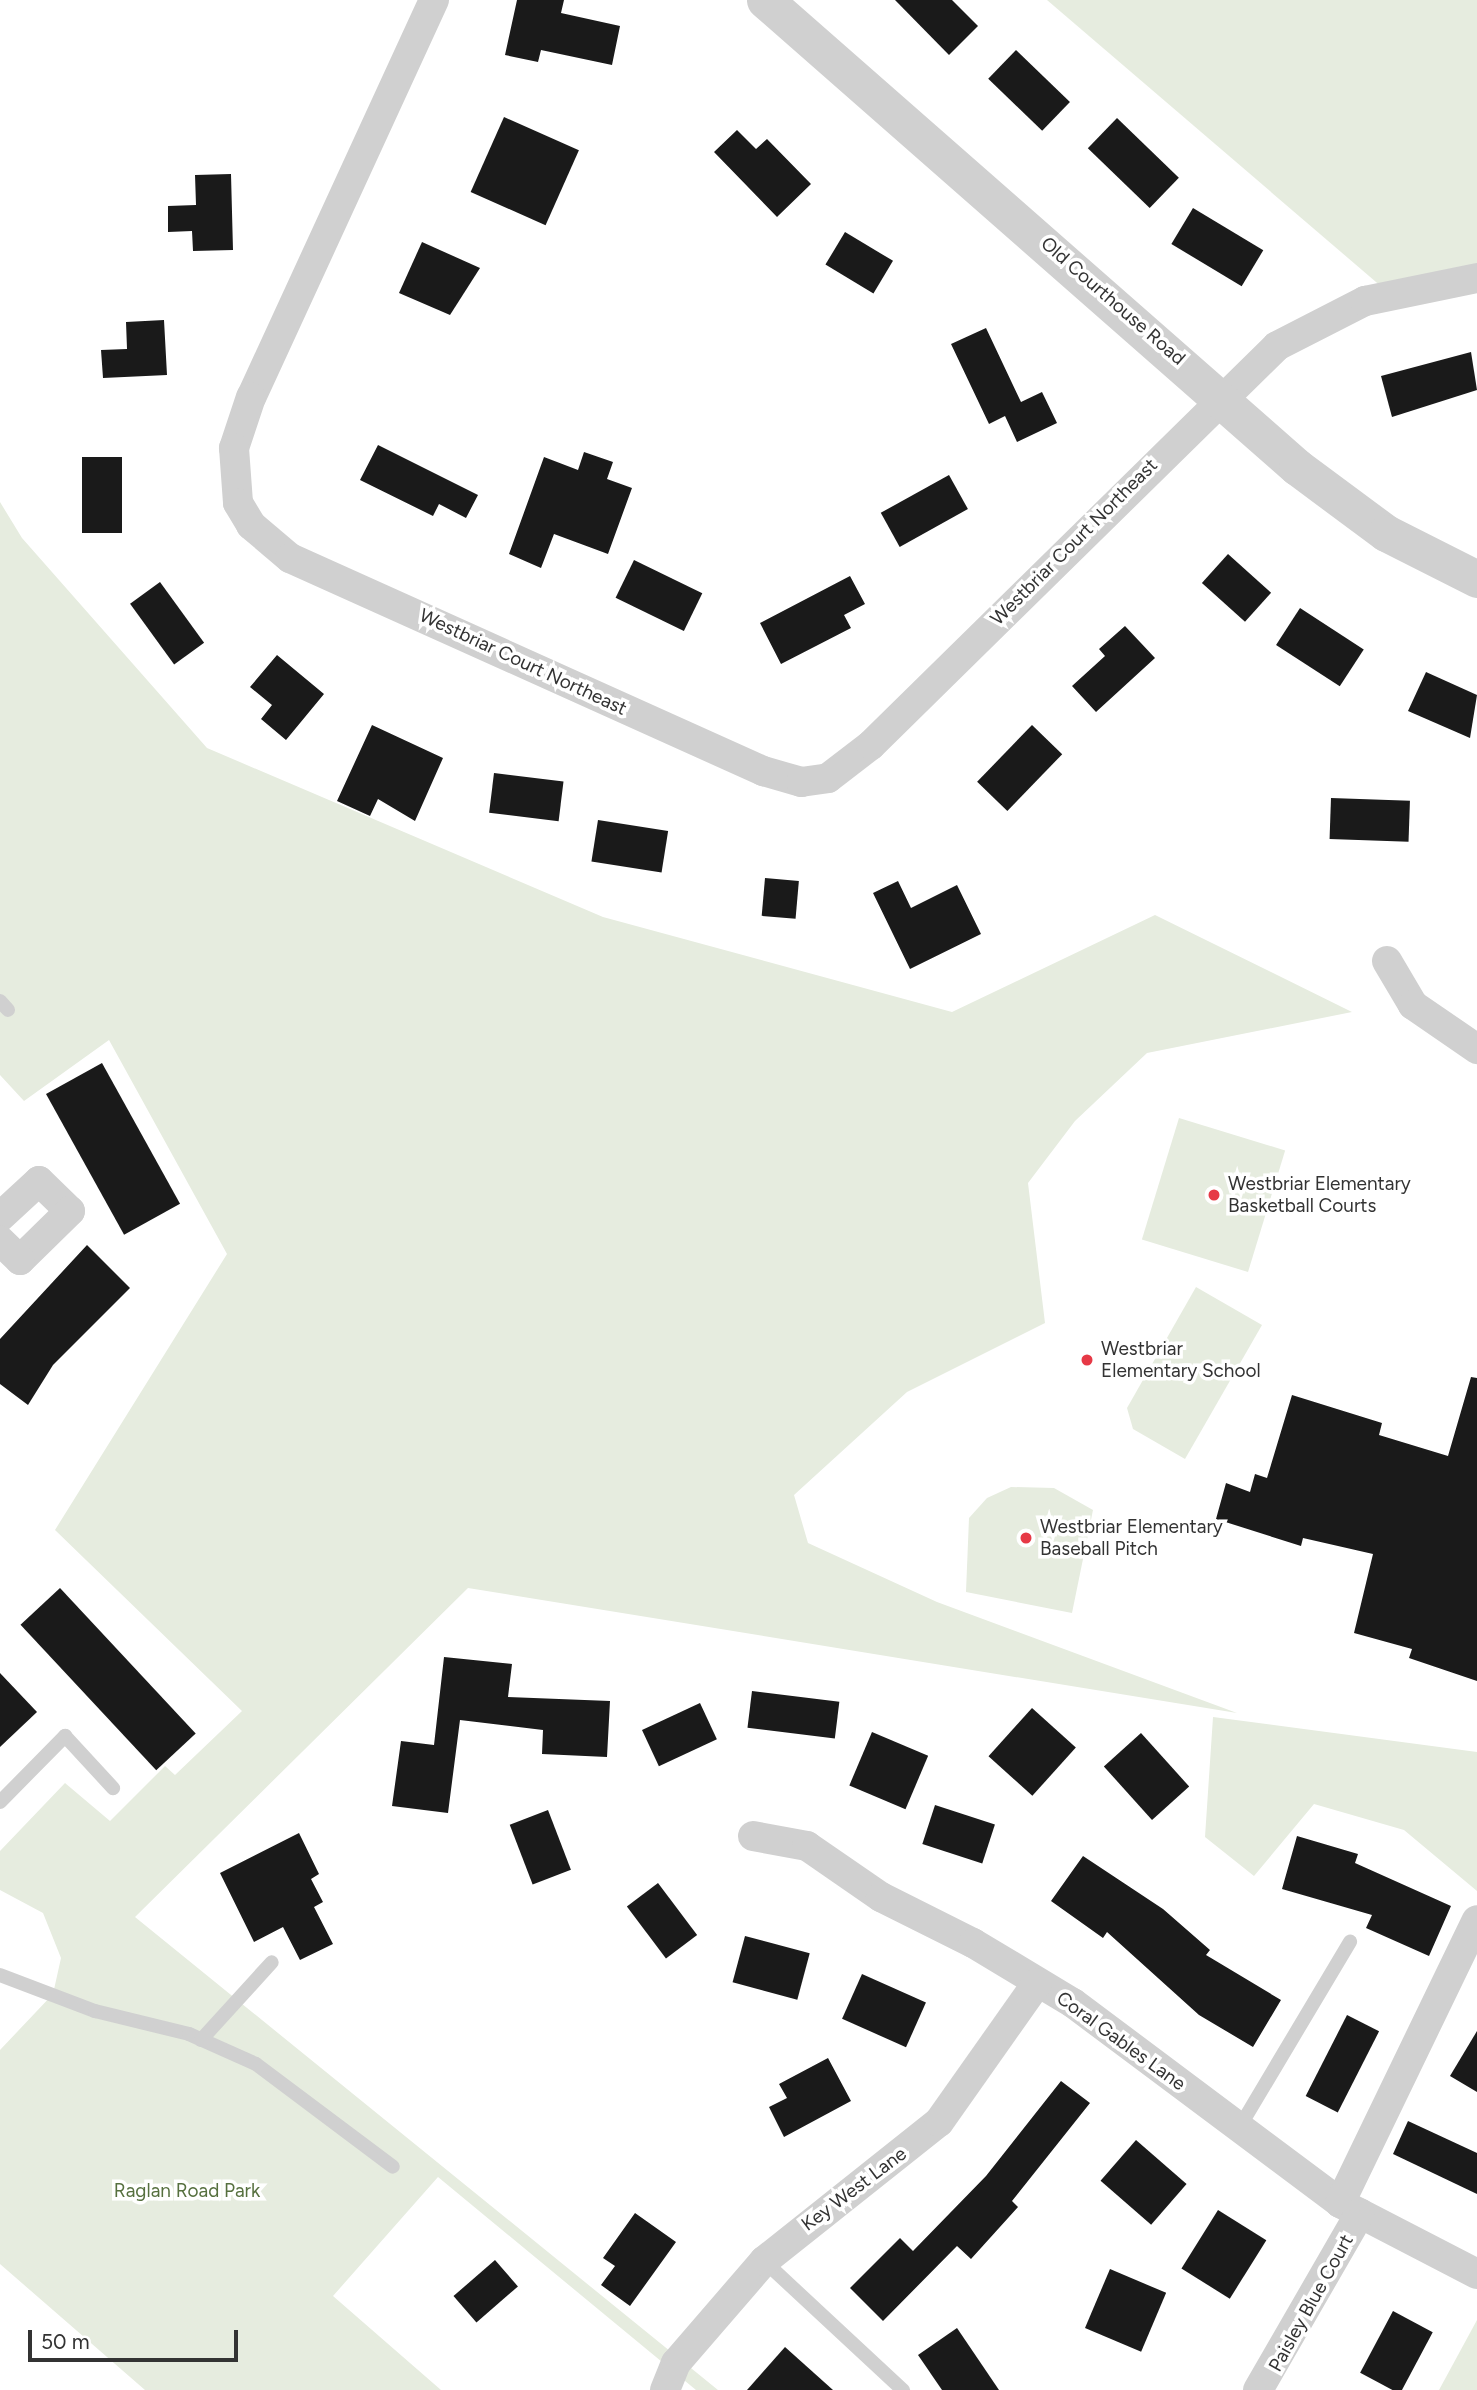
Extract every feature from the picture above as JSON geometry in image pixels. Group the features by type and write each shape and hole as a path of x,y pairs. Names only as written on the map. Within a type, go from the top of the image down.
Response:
{"street":[{"name":"Westbriar Court Northeast","path":"434,0 251,397 234,448 238,502 251,526 290,558 763,771 816,781 871,746 1222,398 1303,328 1364,301 1477,278"},
{"name":"Old Courthouse Road","path":"765,0 1342,502 1477,579"},
{"path":"1387,961 1413,1004 1477,1049"},
{"path":"0,1217 39,1181 70,1211 10,1251"},
{"name":"Coral Gables Lane","path":"753,1836 807,1846 881,1897 1037,1983 1350,2208 1477,2274"},
{"name":"Paisley Blue Court","path":"1258,2390 1350,2208 1477,1920"},
{"name":"Key West Lane","path":"665,2390 685,2353 764,2262 939,2122 1037,1983"}],"lane":[{"path":"0,1801 65,1736 113,1788"},
{"path":"1239,2128 1350,1942"},
{"path":"201,2039 272,1962"},
{"path":"0,1975 95,2011 201,2039 256,2064 393,2166"},
{"path":"764,2262 903,2390"}],"green space":[{"path":"1047,0 1477,0 1477,277 1390,294"},
{"name":"Raglan Road Park","path":"0,502 22,538 207,748 603,917 952,1012 1155,915 1352,1012 1147,1053 1075,1121 1028,1183 1045,1323 907,1392 794,1495 808,1543 937,1602 1237,1713 468,1588 135,1917 718,2390 696,2390 438,2177 333,2296 441,2390 145,2390 0,2264 0,2050 53,1994 61,1958 43,1913 0,1890 0,1851 65,1783 110,1821 165,1766 175,1775 242,1711 55,1530 227,1254 109,1040 24,1101 0,1075"},
{"name":"Westbriar Elementary Basketball Courts","path":"1179,1118 1285,1150 1248,1272 1142,1239"},
{"path":"1196,1287 1262,1325 1185,1459 1133,1429 1127,1408"},
{"name":"Westbriar Elementary Baseball Pitch","path":"1011,1487 1054,1488 1093,1510 1072,1613 966,1592 969,1518 987,1498"},
{"path":"1213,1717 1477,1752 1477,1891 1404,1830 1314,1804 1254,1876 1205,1837"},
{"path":"1477,2320 1477,2390 1439,2390"}],"building":[{"path":"517,0 564,0 561,13 620,26 612,65 541,50 538,62 505,55"},
{"path":"895,0 952,0 978,26 949,55"},
{"path":"1016,50 1070,102 1042,131 988,79"},
{"path":"504,117 579,150 546,225 471,192"},
{"path":"1117,118 1179,178 1150,208 1088,148"},
{"path":"737,130 756,149 767,139 811,184 777,217 714,152"},
{"path":"231,174 233,250 193,251 192,231 168,232 168,206 196,205 195,175"},
{"path":"1193,208 1263,250 1242,286 1171,244"},
{"path":"845,232 893,261 873,293 825,265"},
{"path":"422,242 480,268 450,315 399,293"},
{"path":"164,320 167,375 103,378 101,350 127,349 126,322"},
{"path":"986,328 1021,402 1042,392 1057,423 1017,442 1005,416 989,424 951,344"},
{"path":"1471,352 1477,390 1392,417 1381,376"},
{"path":"378,445 478,495 466,518 439,504 433,516 360,480"},
{"path":"584,452 613,462 607,479 632,488 608,554 554,534 541,568 509,554 544,457 578,470"},
{"path":"82,457 122,457 122,533 82,533"},
{"path":"949,475 968,509 900,547 881,513"},
{"path":"1228,554 1271,593 1245,622 1202,583"},
{"path":"634,560 702,593 684,631 616,598"},
{"path":"850,576 865,604 844,615 851,628 781,664 760,623"},
{"path":"160,582 204,643 174,664 130,604"},
{"path":"1300,608 1364,649 1340,686 1276,645"},
{"path":"1125,626 1155,658 1096,712 1072,686 1105,656 1099,649"},
{"path":"277,655 324,694 286,740 261,719 272,705 250,687"},
{"path":"1426,672 1477,695 1470,738 1408,711"},
{"path":"372,725 443,758 415,821 378,799 370,816 337,801"},
{"path":"1032,725 1062,754 1007,811 977,782"},
{"path":"494,773 563,782 559,821 489,813"},
{"path":"1331,798 1410,801 1409,842 1330,839"},
{"path":"598,820 668,831 662,873 591,861"},
{"path":"765,878 799,881 796,919 762,916"},
{"path":"898,881 911,908 957,885 981,934 910,969 873,893"},
{"path":"102,1063 180,1204 124,1235 46,1094"},
{"path":"87,1245 130,1288 53,1365 28,1405 0,1384 0,1339"},
{"path":"1471,1377 1477,1378 1477,1681 1409,1658 1412,1649 1354,1633 1373,1554 1303,1538 1301,1546 1216,1519 1226,1483 1250,1492 1255,1474 1267,1478 1292,1395 1382,1423 1379,1435 1448,1456"},
{"path":"60,1588 196,1734 156,1770 21,1625"},
{"path":"444,1657 512,1664 508,1697 610,1701 607,1757 542,1754 543,1730 460,1720 448,1813 392,1806 401,1741 434,1745"},
{"path":"0,1673 37,1712 0,1747"},
{"path":"752,1691 839,1702 835,1738 747,1728"},
{"path":"700,1703 717,1739 659,1766 642,1730"},
{"path":"1032,1708 1076,1747 1032,1796 989,1756"},
{"path":"872,1732 928,1756 905,1809 849,1785"},
{"path":"1141,1733 1189,1787 1152,1820 1104,1766"},
{"path":"935,1805 995,1824 982,1863 922,1844"},
{"path":"548,1810 571,1870 533,1884 510,1825"},
{"path":"299,1833 319,1874 311,1879 323,1902 314,1907 333,1944 300,1960 283,1927 254,1942 220,1873"},
{"path":"1297,1836 1358,1854 1355,1863 1451,1906 1429,1956 1366,1928 1372,1915 1282,1889"},
{"path":"1083,1856 1163,1909 1210,1950 1206,1955 1281,2000 1253,2047 1199,2015 1107,1932 1103,1938 1051,1901"},
{"path":"658,1883 697,1935 666,1958 627,1906"},
{"path":"745,1936 810,1953 797,2000 733,1982"},
{"path":"862,1974 926,2002 906,2047 842,2019"},
{"path":"1347,2015 1379,2031 1338,2112 1306,2096"},
{"path":"1477,2031 1477,2092 1450,2076"},
{"path":"828,2058 851,2101 784,2137 769,2107 787,2098 779,2084"},
{"path":"1061,2081 1090,2103 1012,2201 1018,2207 971,2259 957,2246 883,2321 850,2288 900,2238 913,2251 986,2176"},
{"path":"1408,2121 1477,2153 1477,2194 1393,2154"},
{"path":"1136,2140 1187,2184 1151,2225 1101,2181"},
{"path":"1218,2210 1266,2240 1230,2299 1181,2269"},
{"path":"635,2213 676,2242 630,2306 601,2285 615,2266 603,2258"},
{"path":"495,2260 518,2286 476,2322 453,2296"},
{"path":"1110,2269 1166,2293 1141,2352 1085,2328"},
{"path":"1393,2311 1433,2332 1402,2390 1392,2390 1360,2373"},
{"path":"957,2328 999,2390 942,2390 918,2355"},
{"path":"785,2347 833,2390 747,2390"}],"place":[{"name":"Westbriar Elementary Basketball Courts","path":"1214,1195"},
{"name":"Westbriar Elementary School","path":"1087,1360"},
{"name":"Westbriar Elementary Baseball Pitch","path":"1026,1538"}]}
